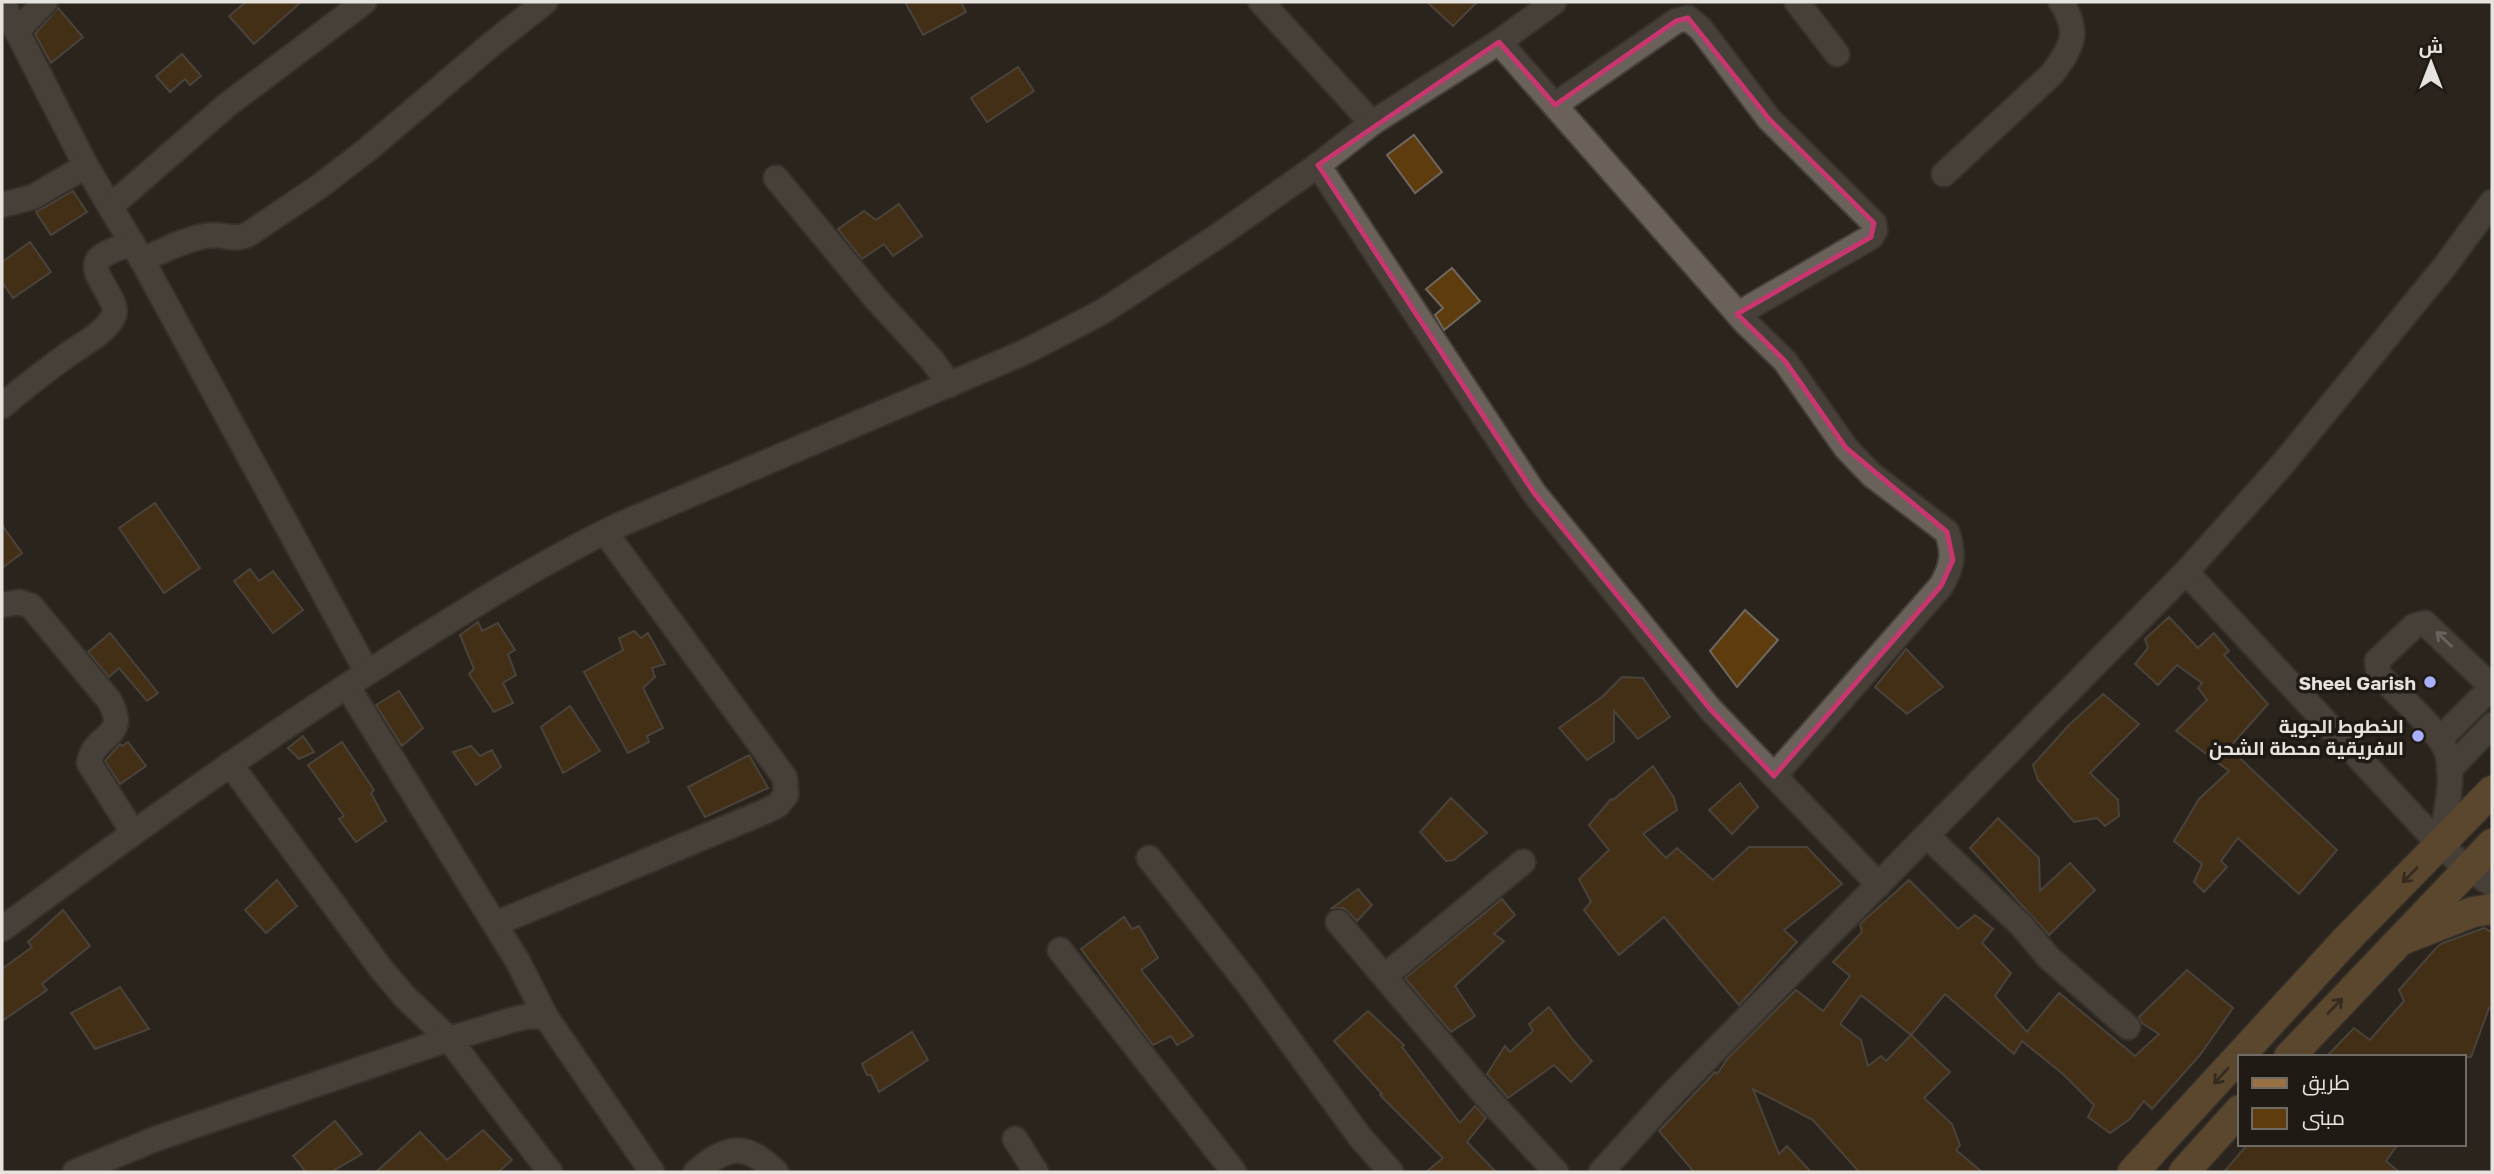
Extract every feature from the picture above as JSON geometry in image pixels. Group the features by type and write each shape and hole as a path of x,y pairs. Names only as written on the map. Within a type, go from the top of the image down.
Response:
{"main road":[{"path":"2240,1055 2347,939 2492,791"},
{"path":"2398,941 2473,912 2486,897 2492,845"},
{"path":"2291,1055 2398,941 2486,897"},
{"path":"2133,1172 2238,1058"},
{"path":"2183,1172 2238,1112"}],"street":[{"path":"2,2 86,166 137,252 357,679 517,960 546,1017 652,1172"},
{"path":"17,32 45,2"},
{"path":"111,206 226,105 364,2"},
{"path":"2,406 114,318 115,311 110,296 96,269 102,256 176,245 209,235 240,238 249,234 320,186 368,149 545,2"},
{"path":"1261,2 1372,123"},
{"path":"2,929 230,764 493,593 605,532 1025,352 1101,312 1215,238 1372,123 1554,2"},
{"path":"1797,2 1837,54"},
{"path":"1944,174 2052,74 2067,54 2074,35 2070,16 2061,2"},
{"path":"1555,105 1676,21 1689,19 1701,29 1769,119 1874,223 1875,231 1871,237 1738,314"},
{"path":"1499,41 1738,314 1785,361 1846,448 1872,475 1947,532 1953,560 1941,586 1774,776"},
{"path":"1318,165 1534,493 1710,709 1879,885"},
{"path":"2,205 33,197 86,166"},
{"path":"776,178 876,299 932,360 950,385"},
{"path":"1601,1172 1673,1093 2186,572 2290,456 2445,266 2492,202"},
{"path":"495,924 764,812 778,805 786,795 785,778 605,532"},
{"path":"2186,572 2486,897"},
{"path":"2,605 19,602 31,606 116,712 114,729 92,752 89,763 133,832"},
{"path":"2440,739 2492,687 2425,623 2414,626 2379,657 2376,666 2379,675 2440,739 2447,754 2447,804 2440,845"},
{"path":"2449,770 2492,725"},
{"path":"230,764 382,970 405,997 449,1039 550,1172"},
{"path":"1927,836 2021,925 2049,958 2128,1027"},
{"path":"1149,858 1249,985 1360,1137 1391,1172"},
{"path":"1385,976 1523,863"},
{"path":"1338,922 1484,1094 1556,1172"},
{"path":"1060,950 1234,1172"},
{"path":"75,1172 158,1138 449,1039 529,1016 546,1017"},
{"path":"1015,1139 1036,1172"},
{"path":"696,1172 708,1161 728,1151 742,1149 755,1155 776,1172"}],"highlighted area":[{"path":"1688,18 1769,119 1874,223 1871,237 1737,314 1785,361 1846,448 1947,532 1953,560 1941,586 1774,776 1710,709 1534,493 1318,165 1499,42 1555,105 1676,21"}],"building":[{"path":"246,2 301,2 254,44 229,16"},
{"path":"905,2 961,2 966,12 923,35"},
{"path":"1427,2 1477,2 1453,26"},
{"path":"58,8 83,37 51,63 35,34"},
{"path":"182,54 201,76 190,85 185,79 170,92 156,76"},
{"path":"1018,67 1034,91 987,122 971,98"},
{"path":"1414,135 1442,172 1415,193 1387,155"},
{"path":"73,191 87,212 51,235 36,212"},
{"path":"899,204 922,236 893,256 884,244 862,259 838,229 864,211 876,220"},
{"path":"30,242 51,272 13,298 2,282 2,262"},
{"path":"1452,268 1480,301 1444,330 1435,315 1443,308 1426,289"},
{"path":"155,503 200,568 164,593 119,528"},
{"path":"2,525 22,553 2,568"},
{"path":"250,569 259,581 273,571 303,610 273,633 234,581"},
{"path":"1745,610 1778,640 1737,687 1710,651"},
{"path":"2169,617 2198,648 2214,633 2229,651 2224,655 2268,704 2229,748 2337,850 2299,894 2238,838 2221,861 2227,867 2204,892 2194,882 2202,864 2174,841 2199,799 2229,771 2176,731 2207,700 2198,688 2202,683 2177,665 2158,685 2135,664 2148,648 2145,639"},
{"path":"478,622 482,631 498,623 515,650 508,654 516,675 503,683 513,703 494,712 469,674 474,669 460,635"},
{"path":"634,631 641,638 648,633 665,664 652,668 655,677 643,688 663,728 647,736 649,742 628,753 584,672 623,650 619,638"},
{"path":"110,633 158,693 147,701 119,668 109,677 88,652"},
{"path":"1906,649 1943,687 1907,714 1875,687"},
{"path":"1622,677 1643,678 1670,717 1638,739 1614,711 1614,742 1587,760 1559,728 1602,697"},
{"path":"399,691 423,728 402,746 376,705"},
{"path":"2103,694 2139,724 2090,773 2118,800 2119,816 2105,826 2097,818 2074,822 2038,780 2033,765 2069,725"},
{"path":"570,706 600,751 563,773 541,727"},
{"path":"303,736 314,752 299,759 288,748"},
{"path":"128,742 146,766 120,784 105,761 120,744 122,746"},
{"path":"342,742 374,790 371,793 386,821 356,842 339,819 344,816 308,765"},
{"path":"471,746 480,756 492,750 501,767 476,785 453,752"},
{"path":"749,755 768,788 705,817 688,787"},
{"path":"1653,766 1674,798 1677,810 1643,834 1666,858 1677,848 1713,880 1749,847 1807,847 1842,884 1784,930 1797,942 1739,1005 1664,917 1619,955 1584,910 1591,902 1579,879 1609,850 1589,825 1611,799"},
{"path":"1740,783 1758,807 1732,834 1709,810"},
{"path":"1451,798 1487,833 1454,860 1446,861 1420,832"},
{"path":"1998,818 2039,858 2040,891 2070,863 2095,890 2049,935 1970,848"},
{"path":"277,880 297,906 266,933 245,910"},
{"path":"1909,880 1958,929 1975,915 1993,929 1982,943 2011,973 1995,996 2027,1032 2059,993 2135,1056 2159,1034 2142,1023 2139,1017 2187,970 2233,1008 2200,1055 2152,1109 2144,1101 2130,1119 2110,1133 2088,1117 2094,1105 2063,1074 2022,1041 2014,1054 1945,994 1911,1035 1950,1072 1924,1098 1952,1124 1960,1145 1956,1150 1982,1172 1859,1172 1813,1120 1753,1089 1779,1154 1787,1146 1811,1172 1694,1172 1659,1131 1796,990 1823,1011 1850,976 1833,962 1862,932 1860,924","holes":["1861,995 1911,1035 1886,1061 1881,1056 1868,1066 1861,1040 1840,1024"]},
{"path":"1358,889 1372,905 1357,921 1344,908 1332,908"},
{"path":"1502,899 1515,915 1494,934 1504,941 1455,986 1475,1016 1451,1032 1405,978"},
{"path":"63,910 90,946 42,984 47,990 2,1021 2,969 32,947 28,942"},
{"path":"1124,917 1132,929 1139,926 1158,958 1141,970 1193,1036 1177,1045 1171,1036 1153,1045 1081,949"},
{"path":"2484,928 2492,932 2492,1010 2489,1008 2471,1057 2328,1055 2354,1028 2370,1040 2404,1001 2399,990 2443,943"},
{"path":"120,987 149,1029 95,1049 71,1013"},
{"path":"1549,1007 1592,1061 1571,1082 1554,1065 1508,1098 1487,1074 1505,1046 1510,1052 1533,1031 1529,1024"},
{"path":"1368,1011 1404,1045 1402,1047 1460,1123 1475,1106 1486,1118 1467,1142 1496,1172 1426,1172 1443,1158 1380,1095 1382,1094 1334,1041"},
{"path":"912,1032 928,1060 879,1092 862,1064"},
{"path":"335,1121 362,1154 331,1172 306,1172 293,1156"},
{"path":"483,1130 512,1160 498,1172 376,1172 420,1132 447,1160"},
{"path":"2246,1146 2397,1146 2386,1161 2399,1172 2224,1172"}],"place":[{"name":"Sheel Garish","path":"2430,682"},
{"name":"الخطوط الجوية الافريقية محطة الشحن","path":"2418,736"}]}
